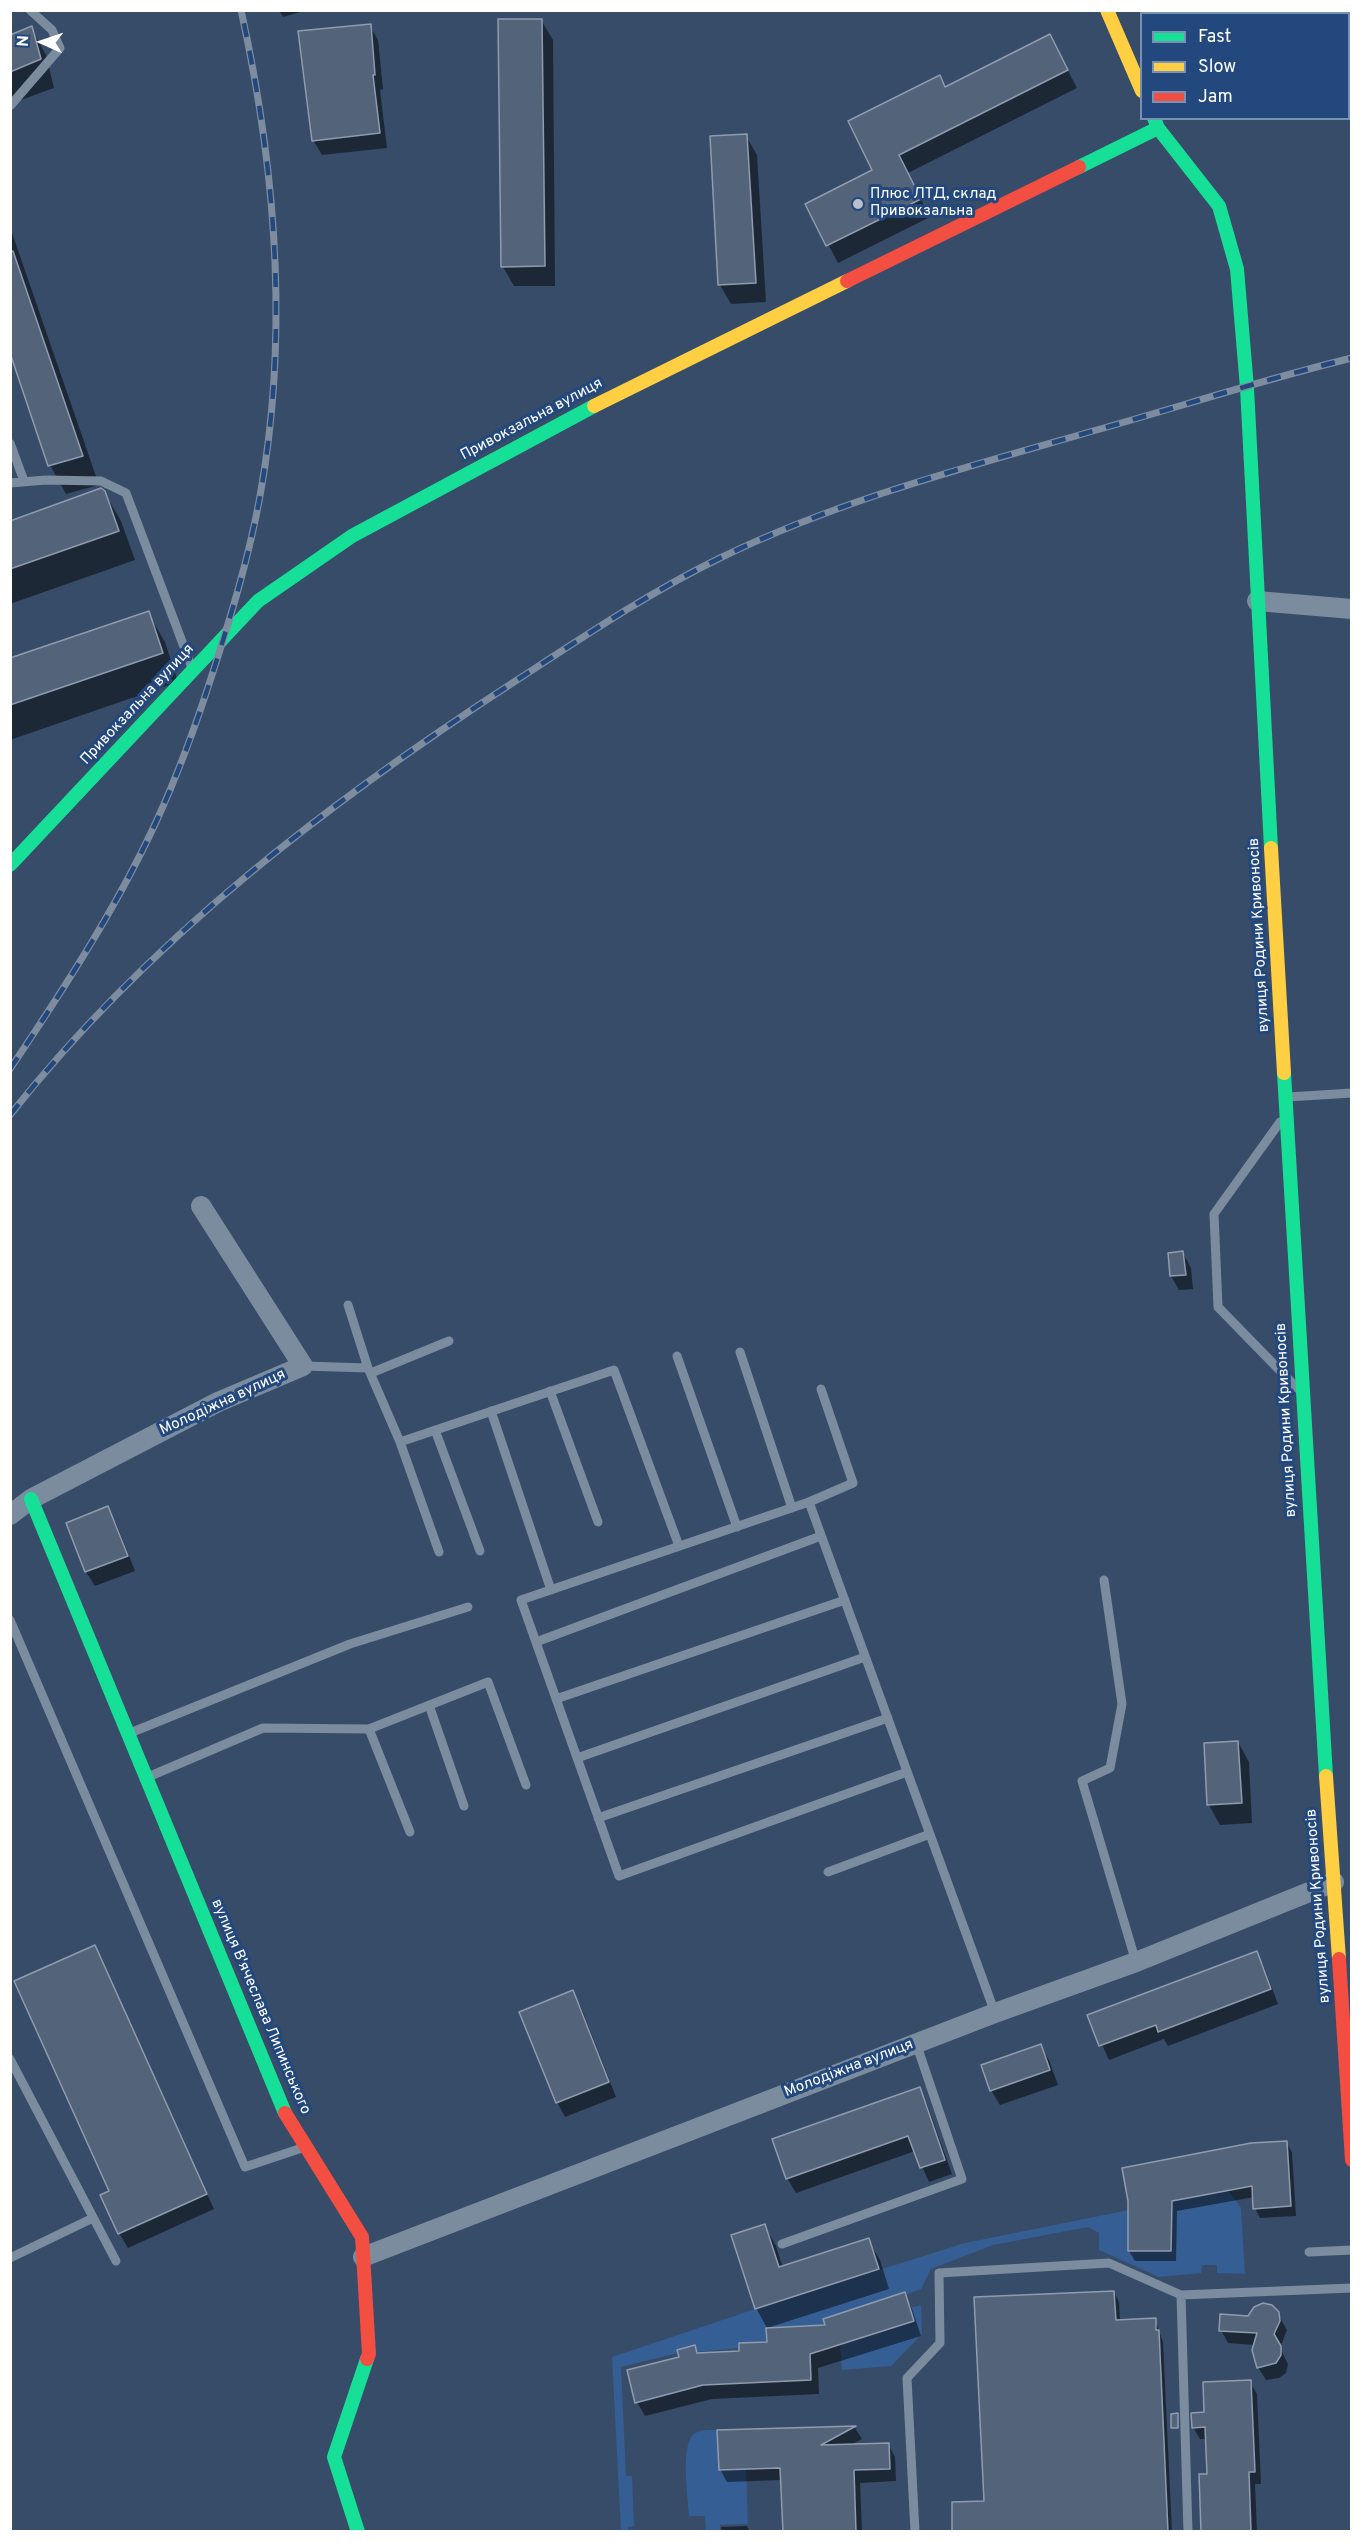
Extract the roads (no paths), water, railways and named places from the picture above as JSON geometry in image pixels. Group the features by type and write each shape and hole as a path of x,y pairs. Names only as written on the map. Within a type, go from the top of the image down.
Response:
{"main road":[{"path":"1107,10 1140,85"},
{"name":"вулиця Родини Кривоносів","path":"1156,123 1219,206 1237,269 1247,388 1318,1679 1351,2147"},
{"name":"Привокзальна вулиця","path":"10,864 258,601 352,536 572,417 1156,123"},
{"name":"вулиця В'ячеслава Липинського","path":"31,1499 285,2115 362,2237 369,2354 334,2457 358,2532"}],"street":[{"path":"1257,601 1352,609"},
{"name":"Молодіжна вулиця","path":"10,1515 31,1499 218,1402 303,1366 201,1206"},
{"name":"Молодіжна вулиця","path":"363,2257 916,2043 1136,1962 1334,1882"}],"lane":[{"path":"10,106 60,48 52,30 30,10"},
{"path":"10,442 24,481"},
{"path":"10,483 101,480 126,493 193,670"},
{"path":"1286,1097 1352,1093"},
{"path":"1287,1113 1214,1214 1218,1307 1302,1394"},
{"path":"348,1305 370,1370 400,1442 439,1552"},
{"path":"303,1366 370,1370 449,1341"},
{"path":"740,1352 792,1508"},
{"path":"677,1356 737,1527"},
{"path":"400,1442 614,1370 679,1546"},
{"path":"821,1389 853,1483 792,1508 521,1600 619,1876 907,1772"},
{"path":"550,1391 598,1522"},
{"path":"491,1411 551,1590"},
{"path":"435,1430 480,1551"},
{"path":"809,1502 995,2013"},
{"path":"536,1642 821,1536"},
{"path":"1104,1580 1122,1704 1110,1768 1082,1781 1136,1962"},
{"path":"556,1699 845,1600"},
{"path":"128,1734 350,1644 468,1607"},
{"path":"10,1620 245,2167 305,2147"},
{"path":"577,1758 865,1657"},
{"path":"146,1778 263,1728 369,1729 488,1682 526,1785"},
{"path":"429,1705 464,1806"},
{"path":"598,1818 888,1718"},
{"path":"369,1729 410,1832"},
{"path":"828,1872 930,1833"},
{"path":"782,2244 962,2180 916,2043"},
{"path":"10,2059 116,2261"},
{"path":"10,2258 93,2218"},
{"path":"1309,2252 1352,2250"},
{"path":"915,2532 907,2378 939,2343 939,2273 1109,2263 1181,2295 1352,2288"},
{"path":"1181,2295 1188,2532"}],"railway":[{"path":"10,1069 106,918 164,804 212,675 239,586 256,519 269,436 274,375 275,253 263,131 241,10"},
{"path":"10,1115 64,1051 122,990 182,932 311,824 447,726 592,631 668,585 765,537 904,486 1254,384 1352,358"}],"place":[{"name":"Плюс ЛТД, склад Привокзальна","path":"858,204"}]}
